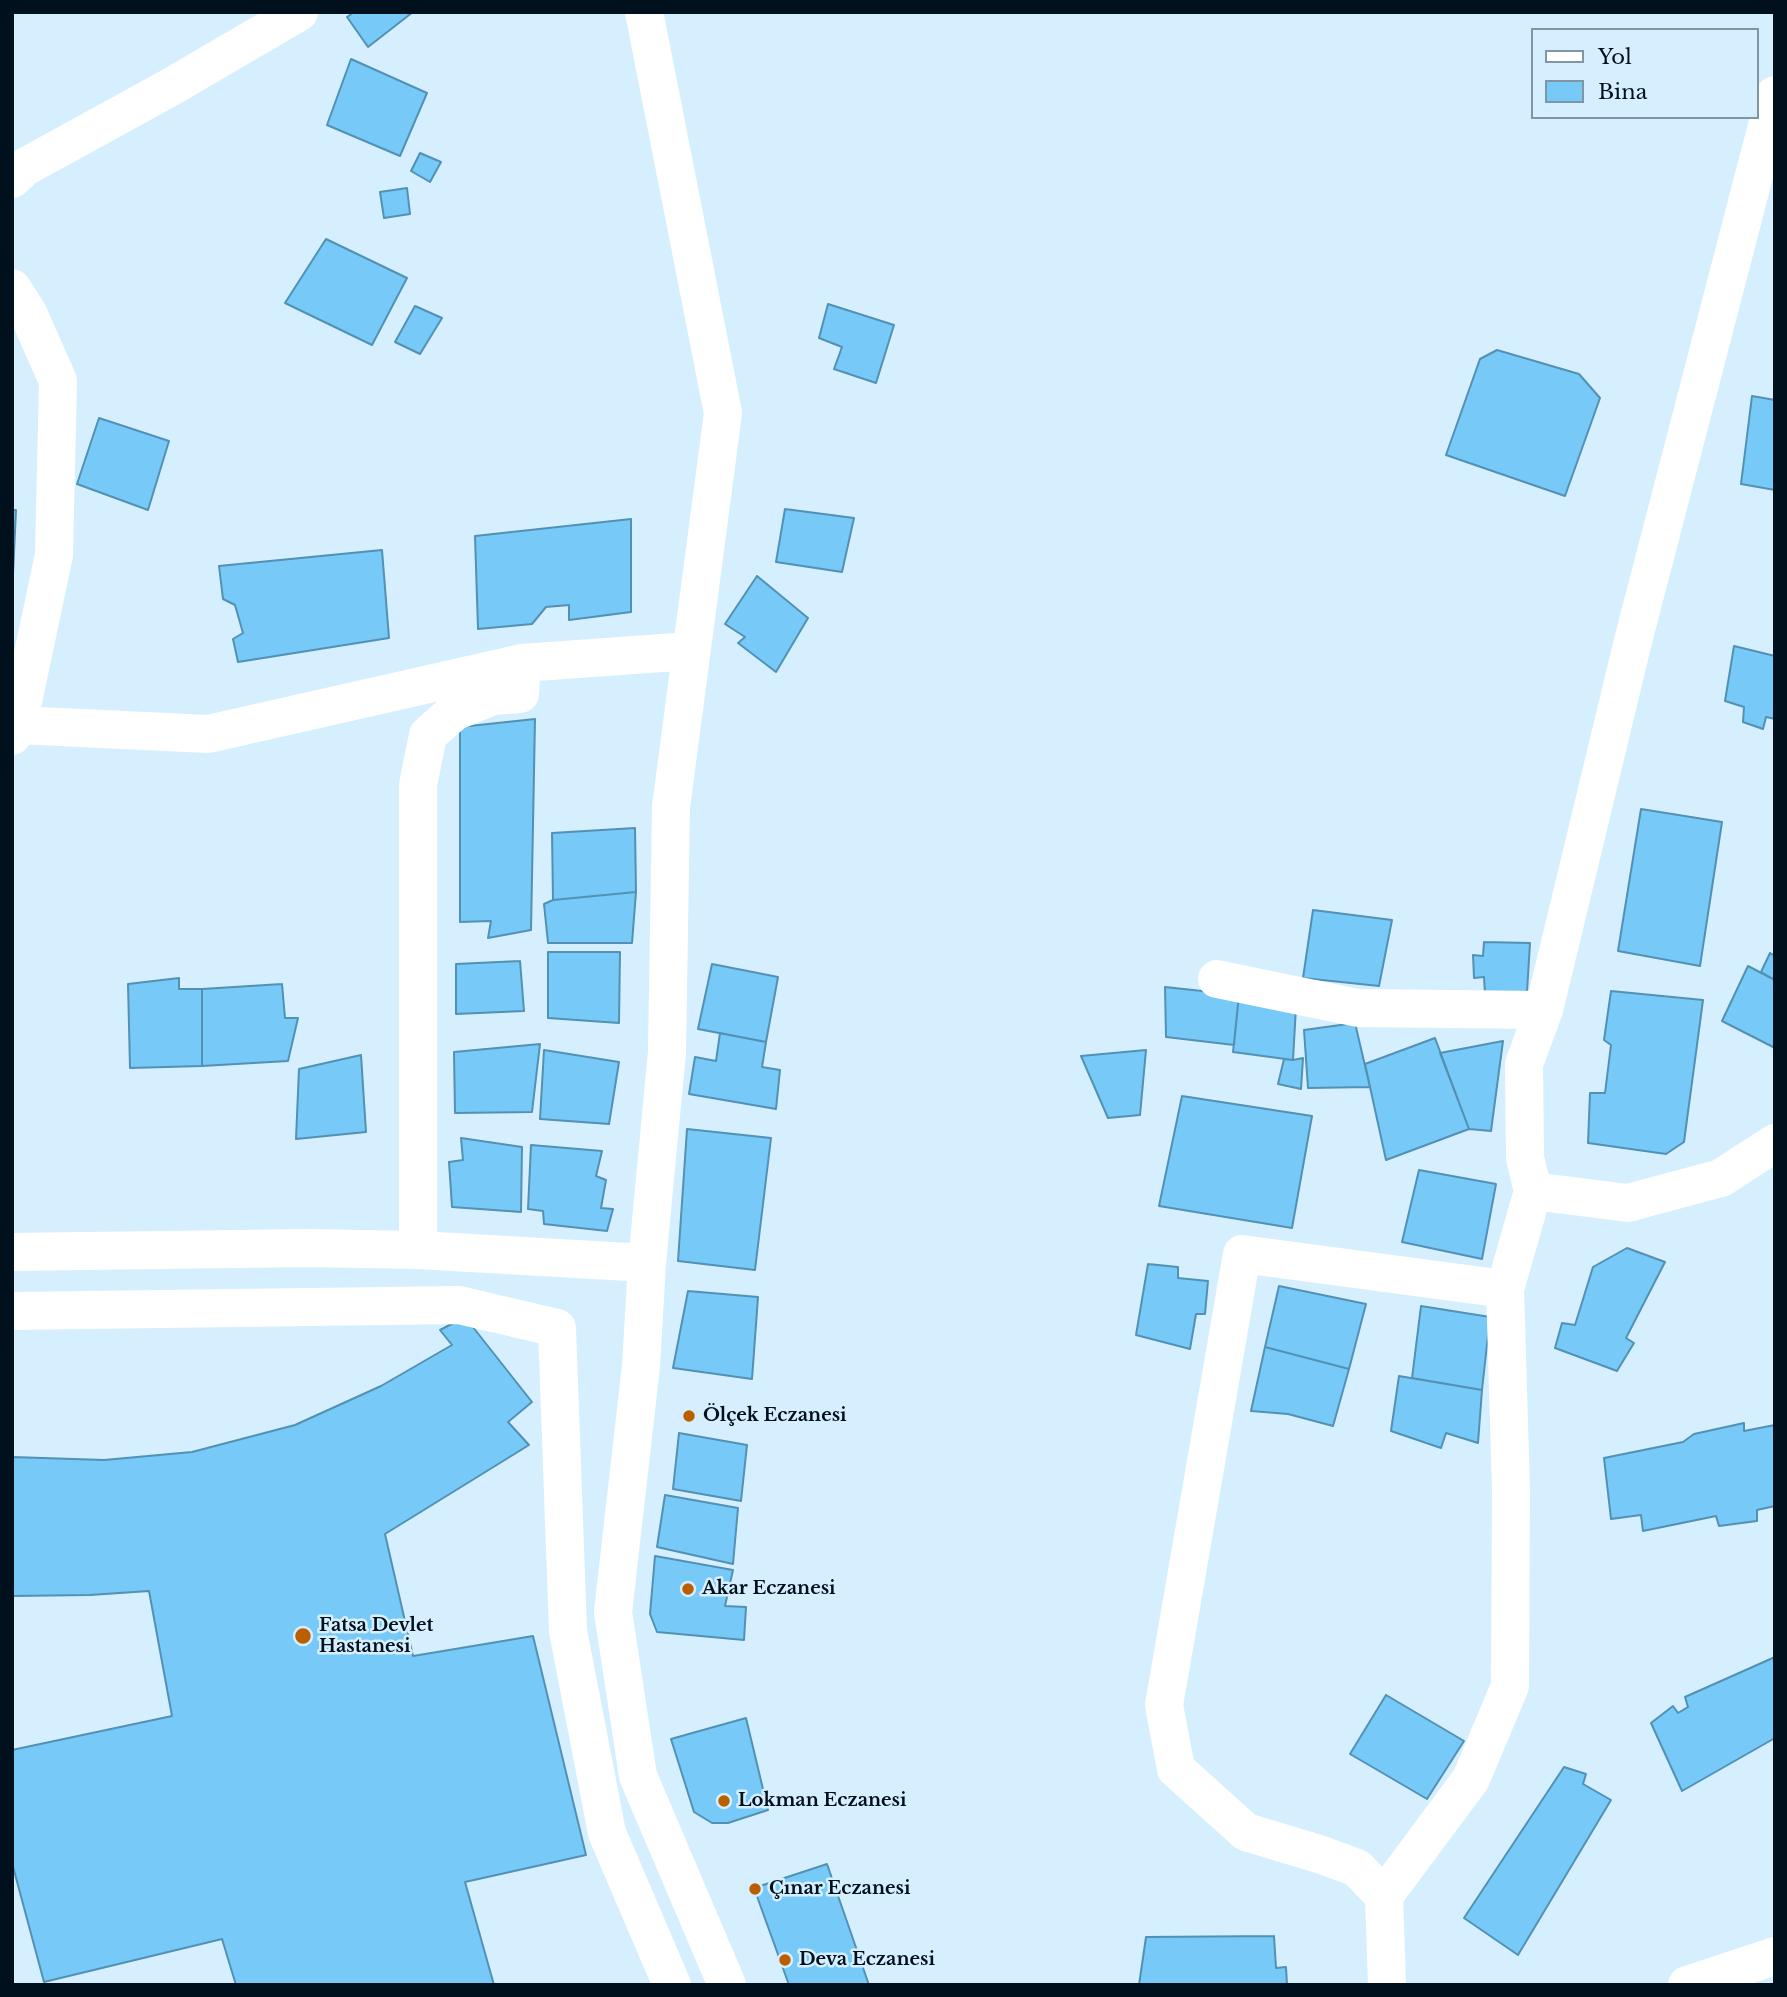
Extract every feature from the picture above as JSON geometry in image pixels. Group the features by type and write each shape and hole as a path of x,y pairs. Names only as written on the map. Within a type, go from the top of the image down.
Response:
{"street":[{"path":"12,179 25,167 169,88 299,12"},
{"path":"644,12 723,413 671,807 667,1052 647,1263 641,1366 612,1612 638,1776 727,1985"},
{"path":"1387,1985 1384,1896 1471,1779 1510,1686 1511,1490 1505,1289 1533,1191 1525,1158 1524,1063 1544,1010 1633,640 1775,95"},
{"path":"12,288 28,313 58,381 54,555 15,730 208,734 522,663 690,652"},
{"path":"418,1250 418,785 428,735 454,712 493,696 520,694 522,663"},
{"path":"1217,979 1358,1008 1544,1010"},
{"path":"1533,1191 1628,1203 1721,1178 1775,1143"},
{"path":"12,1252 308,1248 418,1250 647,1263"},
{"path":"1384,1896 1357,1868 1246,1832 1176,1769 1164,1705 1242,1254 1505,1289"},
{"path":"12,1311 460,1305 557,1328 568,1631 607,1833 672,1985"},
{"path":"1687,1985 1775,1956"}],"building":[{"path":"354,12 413,12 368,47 347,17"},
{"path":"351,59 427,93 400,156 327,125"},
{"path":"420,153 441,162 430,182 411,171"},
{"path":"407,188 410,214 384,218 380,192"},
{"path":"326,239 407,278 372,345 285,303"},
{"path":"828,304 894,325 876,383 834,369 842,347 819,338"},
{"path":"415,306 442,318 420,354 395,342"},
{"path":"1497,350 1579,374 1600,398 1565,496 1446,455 1480,359"},
{"path":"1752,396 1775,400 1775,490 1741,484"},
{"path":"99,418 169,441 148,510 77,484"},
{"path":"785,509 854,518 842,572 776,562"},
{"path":"12,510 16,510 13,574 12,573"},
{"path":"631,519 631,612 569,620 569,605 546,607 532,624 478,629 475,536"},
{"path":"382,550 389,638 238,662 233,639 243,633 235,605 223,599 219,566"},
{"path":"757,576 808,618 776,672 738,643 745,637 725,624"},
{"path":"1734,646 1775,656 1775,719 1766,717 1763,729 1743,722 1744,707 1725,701"},
{"path":"535,719 531,930 488,938 491,921 460,922 460,727"},
{"path":"1641,809 1722,822 1700,966 1618,951"},
{"path":"635,828 636,892 553,900 552,833"},
{"path":"636,892 632,943 548,943 544,904 553,900"},
{"path":"1313,910 1392,920 1379,986 1303,978"},
{"path":"1484,942 1530,943 1527,992 1485,995 1484,977 1474,978 1473,955 1483,956"},
{"path":"548,952 620,952 619,1023 548,1018"},
{"path":"1770,953 1775,956 1775,980 1761,972"},
{"path":"520,961 524,1011 456,1014 456,964"},
{"path":"712,964 778,977 766,1042 698,1029"},
{"path":"1748,966 1775,980 1775,1048 1722,1021"},
{"path":"179,978 179,989 202,989 202,1066 130,1068 128,984"},
{"path":"282,984 285,1018 298,1018 288,1061 202,1066 202,989"},
{"path":"1165,987 1239,995 1234,1045 1166,1037"},
{"path":"1611,991 1703,1000 1684,1142 1666,1154 1588,1143 1590,1093 1605,1093 1611,1045 1604,1040"},
{"path":"1239,995 1296,1007 1293,1060 1233,1052"},
{"path":"1355,1023 1370,1087 1308,1088 1304,1030"},
{"path":"720,1033 766,1042 762,1067 780,1070 776,1109 689,1094 695,1057 716,1061"},
{"path":"1435,1038 1469,1129 1386,1160 1365,1064"},
{"path":"1503,1041 1491,1131 1469,1129 1440,1053"},
{"path":"540,1044 532,1112 455,1113 454,1052"},
{"path":"544,1050 619,1062 609,1124 540,1119"},
{"path":"1146,1050 1140,1115 1108,1118 1081,1056"},
{"path":"361,1055 366,1132 296,1139 299,1069"},
{"path":"1303,1058 1301,1089 1278,1084 1284,1059"},
{"path":"1182,1096 1312,1116 1292,1228 1159,1206"},
{"path":"687,1129 771,1138 755,1270 678,1261"},
{"path":"461,1138 522,1147 521,1212 452,1207 449,1162 463,1160"},
{"path":"531,1145 602,1151 596,1176 606,1180 601,1208 613,1209 607,1231 544,1224 543,1211 528,1209"},
{"path":"1419,1170 1496,1184 1482,1259 1402,1242"},
{"path":"1627,1248 1665,1262 1626,1338 1634,1343 1617,1371 1555,1348 1562,1323 1575,1325 1593,1267"},
{"path":"1148,1264 1178,1267 1178,1278 1208,1281 1205,1314 1196,1314 1190,1349 1136,1335"},
{"path":"1279,1286 1366,1304 1349,1369 1265,1347"},
{"path":"688,1291 758,1297 752,1379 673,1368"},
{"path":"1421,1306 1490,1317 1482,1390 1412,1378"},
{"path":"465,1317 532,1402 508,1422 529,1445 385,1534 413,1656 533,1636 586,1855 465,1882 494,1985 236,1985 222,1939 44,1982 12,1863 12,1750 172,1716 149,1591 12,1596 12,1457 104,1460 192,1452 295,1425 381,1386 452,1345 440,1330"},
{"path":"1265,1347 1349,1369 1333,1426 1288,1414 1251,1411"},
{"path":"1399,1376 1482,1390 1478,1443 1446,1433 1441,1448 1391,1431"},
{"path":"1744,1423 1744,1431 1775,1425 1775,1506 1757,1510 1757,1521 1719,1526 1716,1516 1643,1531 1641,1515 1611,1519 1604,1458 1683,1442 1694,1434"},
{"path":"679,1433 747,1445 741,1501 673,1489"},
{"path":"665,1495 738,1508 733,1564 657,1547"},
{"path":"655,1556 733,1570 725,1606 746,1607 744,1640 657,1632 650,1614"},
{"path":"1775,1657 1775,1738 1682,1791 1651,1723 1673,1706 1678,1713 1688,1707 1685,1697"},
{"path":"1386,1695 1464,1741 1427,1799 1350,1754"},
{"path":"746,1718 768,1810 728,1823 712,1823 694,1812 671,1739"},
{"path":"1564,1767 1586,1774 1583,1784 1611,1800 1518,1955 1464,1918"},
{"path":"827,1864 869,1985 789,1985 754,1888"},
{"path":"1274,1936 1276,1968 1286,1967 1287,1985 1139,1985 1146,1937"}],"place":[{"name":"Ölçek Eczanesi","path":"689,1416"},
{"name":"Akar Eczanesi","path":"688,1589"},
{"name":"Fatsa Devlet Hastanesi","path":"303,1636"},
{"name":"Lokman Eczanesi","path":"724,1801"},
{"name":"Çınar Eczanesi","path":"755,1889"},
{"name":"Deva Eczanesi","path":"785,1960"}]}
